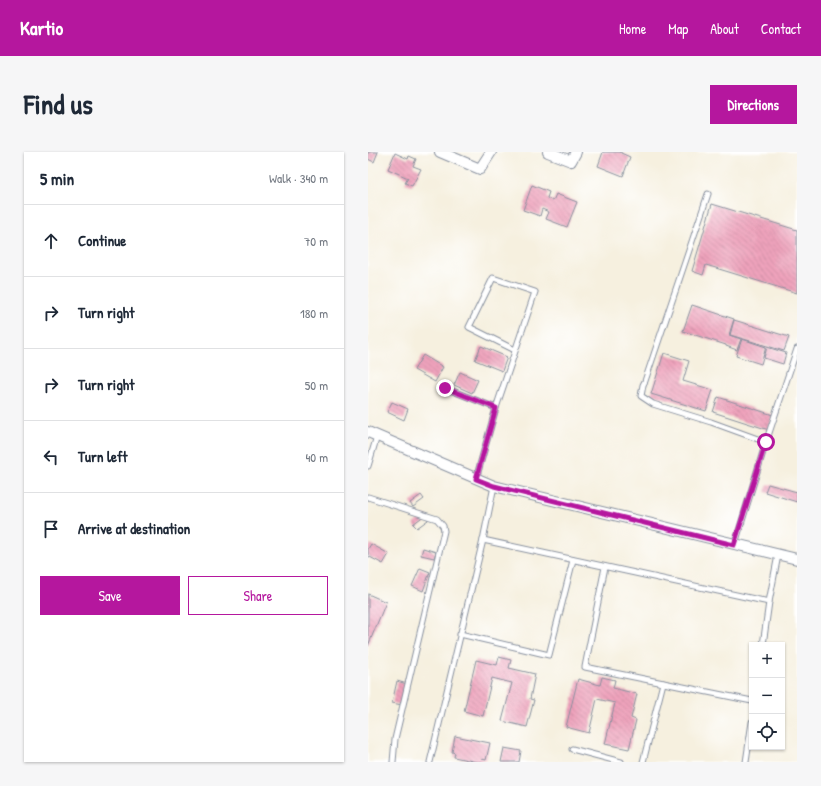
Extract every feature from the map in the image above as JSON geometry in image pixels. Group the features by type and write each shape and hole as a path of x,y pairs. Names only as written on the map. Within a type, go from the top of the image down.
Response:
{"street":[{"path":"440,152 480,169 491,152"},
{"path":"553,153 571,161 576,152"},
{"path":"373,434 494,486 797,559"}],"lane":[{"path":"708,194 643,384 642,396 653,404 711,422 766,442"},
{"path":"476,479 496,408 535,292 493,278 469,327 515,350"},
{"path":"734,545 797,349"},
{"path":"445,388 496,408"},
{"path":"368,466 373,434"},
{"path":"430,762 483,540 494,486"},
{"path":"368,497 437,519 443,526 444,531 396,739 393,762"},
{"path":"483,540 769,602"},
{"path":"763,642 778,555"},
{"path":"460,634 549,654 572,560"},
{"path":"605,567 585,667 749,700"},
{"path":"643,762 663,683"},
{"path":"746,762 749,742"},
{"path":"572,749 621,762"}],"building":[{"path":"368,152 378,152 374,162 368,159"},
{"path":"603,152 621,152 630,157 623,176 598,166"},
{"path":"395,153 408,159 409,156 416,159 413,166 421,169 412,186 405,183 408,178 388,169"},
{"path":"532,185 549,192 547,198 553,201 556,194 577,202 567,227 546,219 549,212 542,209 540,216 523,210"},
{"path":"712,204 797,230 797,293 706,265 703,275 692,271"},
{"path":"692,305 734,319 729,335 741,339 737,350 683,331"},
{"path":"734,320 789,337 784,351 730,335"},
{"path":"742,339 766,347 761,364 736,356"},
{"path":"481,346 507,357 502,371 475,360"},
{"path":"767,347 786,353 783,364 764,358"},
{"path":"664,353 689,361 683,381 713,390 706,411 651,394"},
{"path":"423,355 443,367 435,382 414,370"},
{"path":"460,372 478,380 472,393 454,385"},
{"path":"718,397 773,415 769,430 713,412"},
{"path":"392,402 408,409 404,420 387,412"},
{"path":"768,484 797,492 797,502 765,492"},
{"path":"421,495 424,499 413,507 410,503"},
{"path":"425,515 428,520 417,528 413,524"},
{"path":"371,544 389,554 383,564 368,556 368,549"},
{"path":"423,548 436,552 434,558 421,555"},
{"path":"420,568 430,572 423,591 412,586"},
{"path":"368,594 386,602 368,646"},
{"path":"499,657 511,660 509,668 535,674 530,699 534,700 527,727 502,721 512,683 492,678 483,716 464,711 476,660 497,665"},
{"path":"602,677 615,680 613,688 637,694 631,718 636,720 629,749 605,744 615,703 597,699 589,733 566,727 578,679 600,685"},
{"path":"397,681 407,684 402,705 392,703"},
{"path":"455,736 490,743 486,760 482,759 481,762 477,762 454,757 455,753 452,752"},
{"path":"504,748 521,751 519,762 501,762"}],"route":[{"path":"445,388 496,408 476,479 494,486 734,545 766,442"}]}
